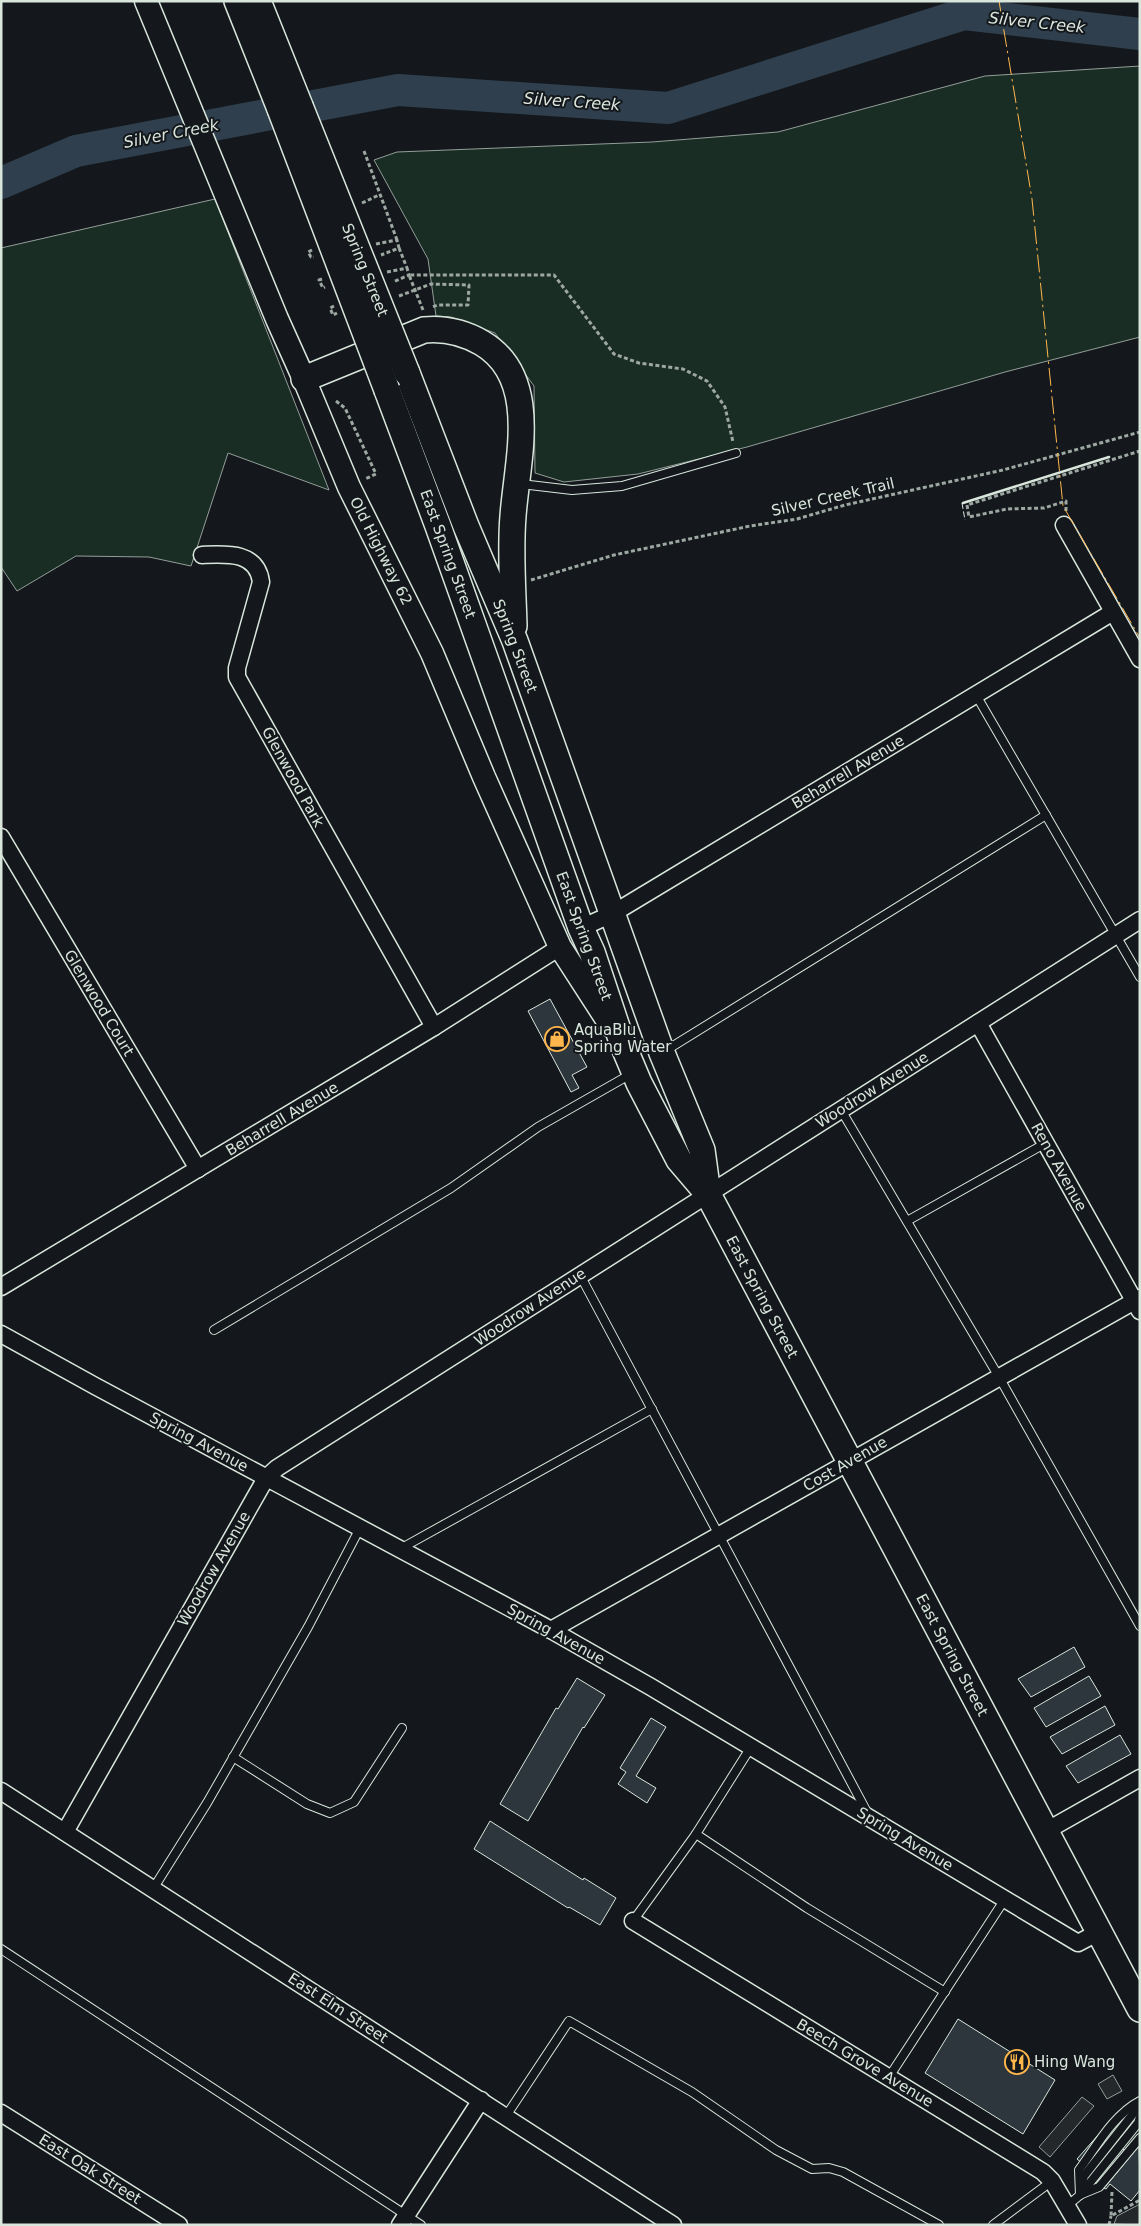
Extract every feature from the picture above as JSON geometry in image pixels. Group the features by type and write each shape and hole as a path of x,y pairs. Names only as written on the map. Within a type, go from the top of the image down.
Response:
{"main road":[{"path":"237,1 290,107"},
{"path":"258,1 290,107"},
{"name":"Spring Street","path":"290,107 407,373 466,526 515,641 662,1053 702,1150 708,1194"},
{"name":"East Spring Street","path":"290,107 388,390 634,1072 678,1160 708,1194 1140,2009"},
{"path":"304,379 424,330 456,331 488,346 500,358 510,372 517,388 521,422 513,516 512,570 515,641"}],"street":[{"name":"Old Highway 62","path":"146,1 277,319 349,487 432,653 484,776 560,946 623,1045"},
{"path":"1065,519 1113,612 1140,659"},
{"name":"Glenwood Park","path":"202,555 237,556 251,561 260,571 261,582 237,668 237,677 434,1027"},
{"name":"Beharrell Avenue","path":"581,928 612,914 1113,612"},
{"name":"Glenwood Court","path":"1,837 198,1169"},
{"name":"Woodrow Avenue","path":"65,1832 266,1478 277,1468 1140,920"},
{"name":"Beharrell Avenue","path":"1,1287 434,1027 560,946"},
{"name":"Reno Avenue","path":"978,1023 1138,1303"},
{"name":"Cost Avenue","path":"551,1630 999,1377 1138,1303"},
{"name":"Spring Avenue","path":"1,1334 551,1630 751,1747 1078,1943 1099,1932"},
{"path":"1046,1831 1140,1778"},
{"name":"East Elm Street","path":"1,1792 673,2225"},
{"name":"Beech Grove Avenue","path":"633,1921 1043,2172 1052,2181 1078,2225"},
{"path":"403,2220 481,2100"},
{"name":"East Oak Street","path":"1,2113 179,2225"}],"lane":[{"path":"516,483 572,490 622,486 736,453"},
{"path":"976,695 1140,977"},
{"path":"662,1053 1046,815"},
{"path":"214,1330 451,1188 538,1127 634,1072"},
{"path":"841,1110 999,1377 1140,1626"},
{"path":"907,1221 1046,1143"},
{"path":"580,1275 870,1819"},
{"path":"400,1549 652,1409"},
{"path":"153,1889 233,1757 308,1627 360,1528"},
{"path":"233,1757 306,1804 330,1813 354,1802 402,1728"},
{"path":"633,1921 696,1834 751,1747"},
{"path":"696,1834 807,1908 945,1992"},
{"path":"889,2078 1005,1899"},
{"path":"1,1949 403,2220 421,2225"},
{"path":"506,2116 569,2021 692,2092 776,2150 812,2168 829,2168 843,2172 939,2225"},
{"path":"1080,2195 1084,2176 1140,2103"},
{"path":"1067,2206 1080,2195 1138,2123 1140,2117"},
{"path":"1080,2195 1099,2187 1140,2138"},
{"path":"993,2225 1052,2181"}],"path":[{"path":"364,151 397,240"},
{"path":"399,248 407,268"},
{"path":"423,311 410,275 554,275 614,354 639,363 683,369 707,381 725,407 736,453"},
{"path":"335,397 350,416 376,474 349,487"},
{"name":"Silver Creek Trail","path":"531,580 614,555 750,526 797,519 845,505 1003,470 1140,432"},
{"path":"1065,519 1066,501 1044,508 1007,509 969,516 966,505 1140,451"},
{"path":"1109,2225 1112,2185"},
{"path":"1111,2216 1140,2200"}],"green space":[{"path":"1140,66 1140,337 1005,372 747,447 638,474 564,482 535,473 534,386 495,333 451,317 436,316 428,259 374,160 397,152 652,142 778,132 985,76"},
{"path":"215,199 329,490 228,453 191,566 149,557 76,556 17,591 1,567 1,248"}],"shaded area":[{"path":"1113,2075 1122,2091 1107,2099 1098,2084"},
{"path":"1082,2097 1094,2106 1050,2157 1039,2147"},
{"path":"1140,2204 1140,2225 1114,2224 1117,2216"}],"building":[{"name":"AquaBlu Spring Water","path":"550,999 587,1067 572,1075 579,1088 571,1092 528,1011"},
{"path":"1074,1647 1085,1667 1031,1697 1018,1679"},
{"path":"1089,1676 1101,1696 1046,1727 1034,1708"},
{"path":"577,1678 605,1695 583,1727 528,1821 500,1804 556,1708 558,1709"},
{"path":"1105,1706 1115,1725 1062,1754 1050,1737"},
{"path":"651,1718 666,1727 636,1776 656,1788 647,1803 618,1784 626,1772 620,1768"},
{"path":"1120,1735 1131,1754 1078,1783 1066,1766"},
{"path":"490,1821 583,1880 584,1878 616,1898 600,1925 568,1908 474,1849"},
{"path":"958,2019 1055,2080 1023,2134 925,2073"},
{"path":"1099,2134 1113,2146 1116,2143 1131,2156 1107,2184 1077,2159"},
{"path":"1139,2146 1140,2190 1131,2201 1110,2184 1106,2189 1104,2188"}],"waterway":[{"name":"Silver Creek","path":"1,183 76,151 398,90 668,108 964,14 1140,34"}],"fence":[{"path":"962,503 965,520"}],"wall":[{"path":"963,503 1109,457"}],"power":[{"path":"999,1 1032,199 1063,506 1140,638"}],"place":[{"name":"AquaBlu Spring Water","path":"557,1039"},
{"name":"Hing Wang","path":"1017,2062"}]}
